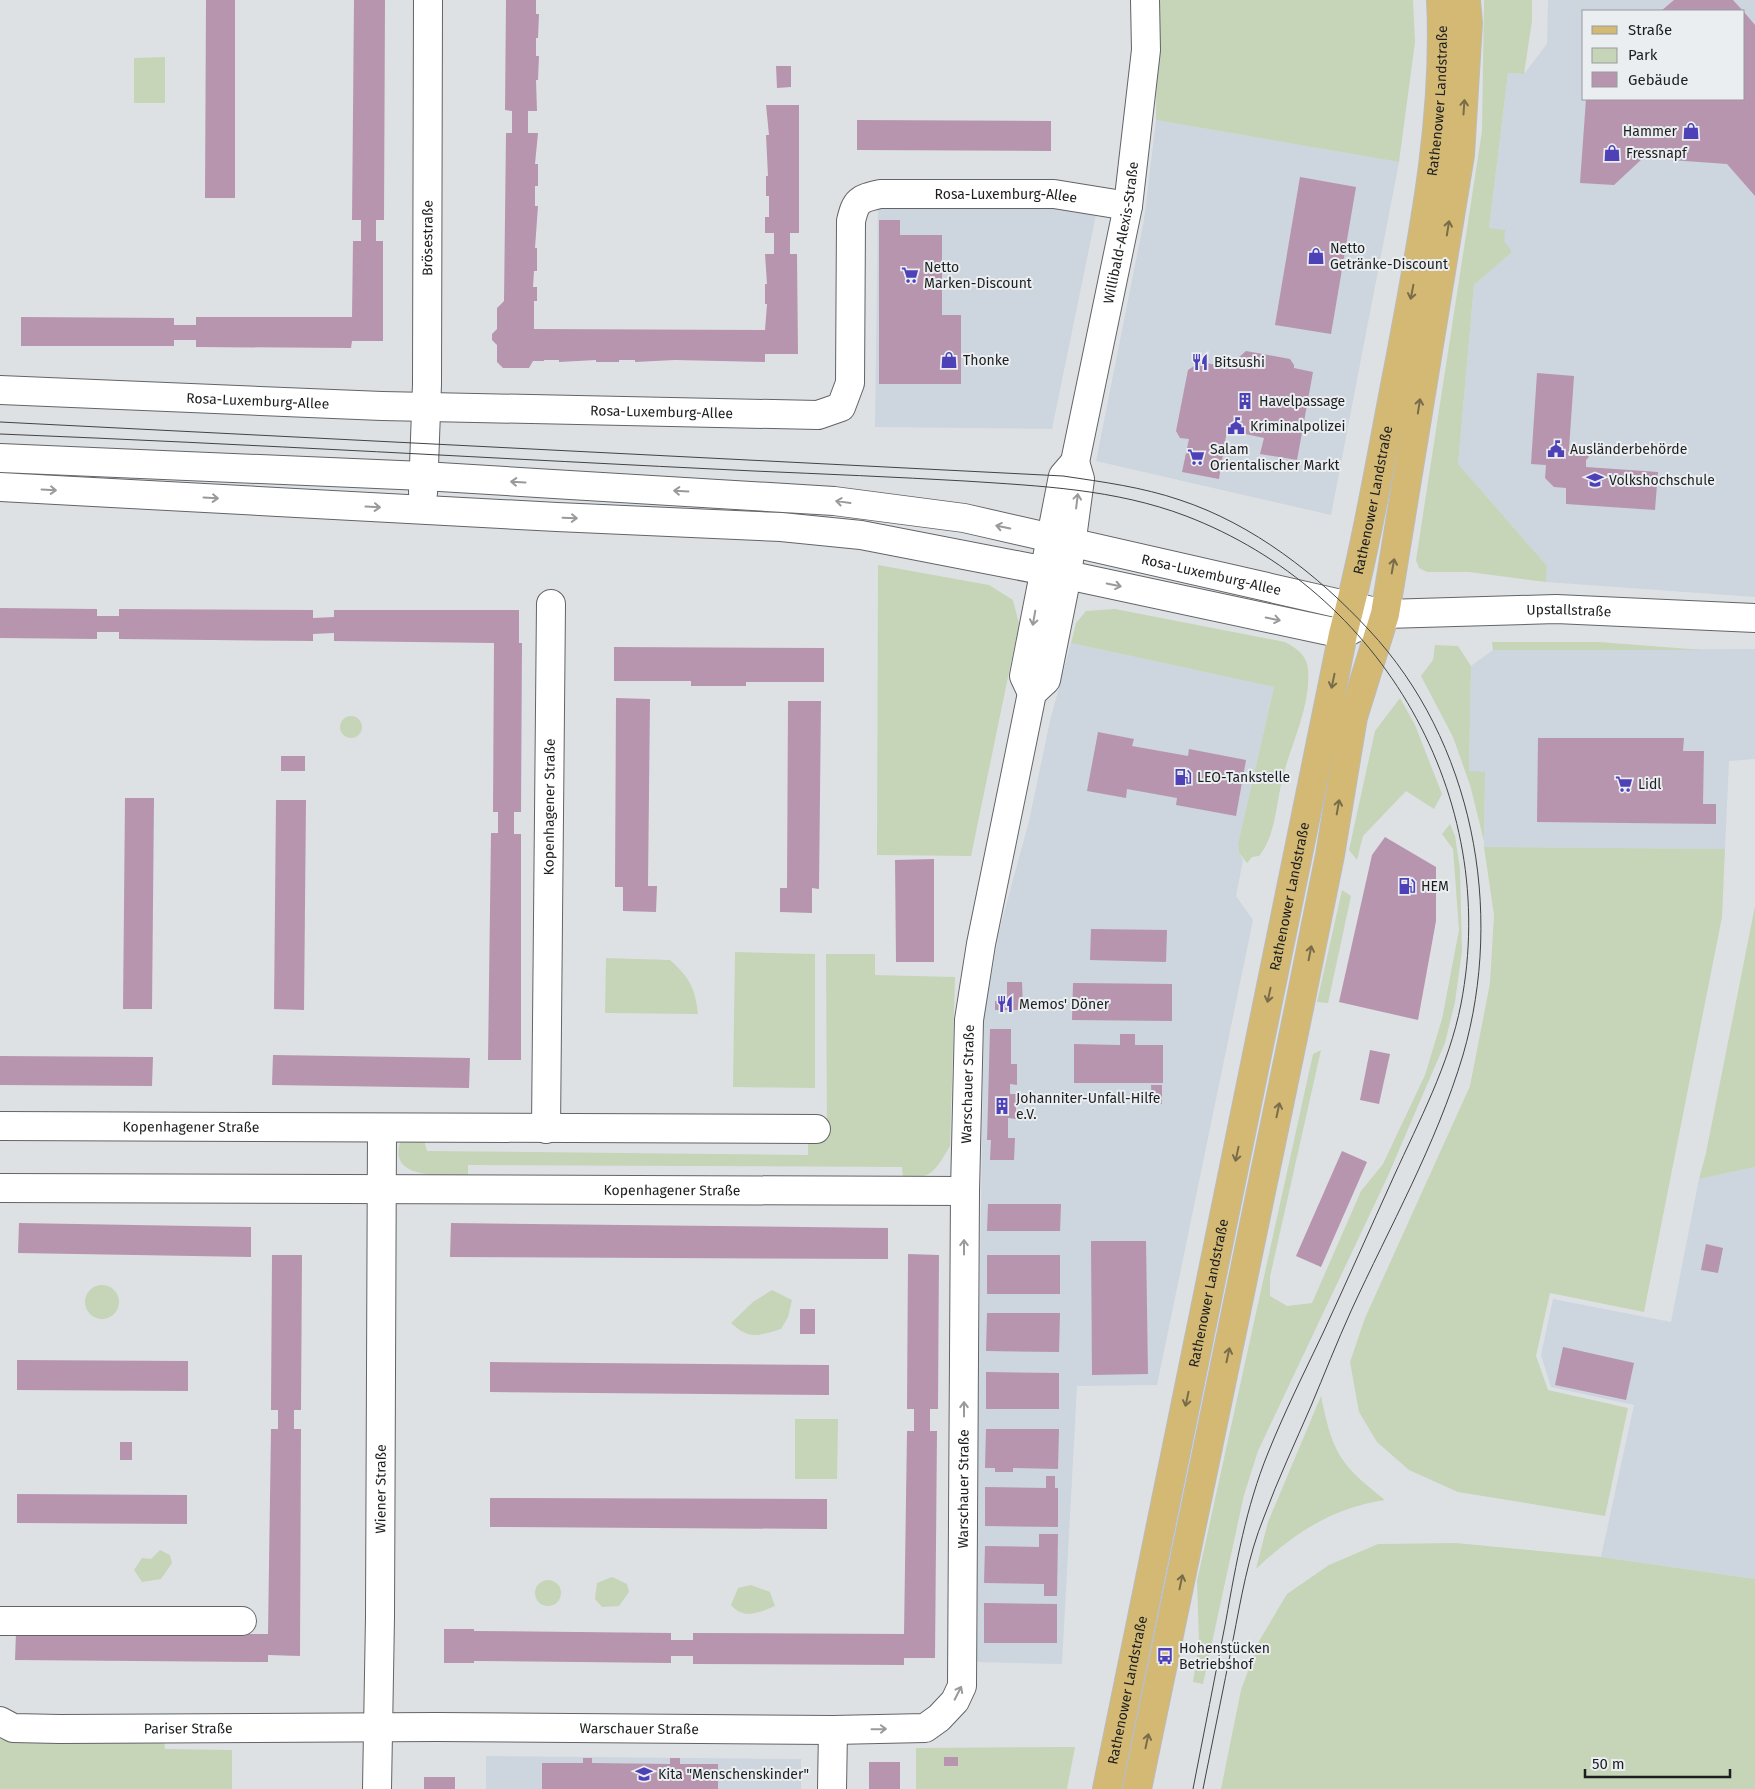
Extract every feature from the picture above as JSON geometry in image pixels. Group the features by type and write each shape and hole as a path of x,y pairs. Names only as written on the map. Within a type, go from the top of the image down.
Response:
{"main road":[{"name":"Rathenower Landstraße","path":"1107,1789 1343,634 1365,543 1420,249 1434,163 1443,42 1441,0"},
{"name":"Rathenower Landstraße","path":"1137,1789 1330,855 1353,718 1385,614 1460,155 1468,23 1466,0"}],"street":[{"name":"Brösestraße","path":"423,476 426,407 428,0"},
{"name":"Willibald-Alexis-Straße","path":"1062,540 1080,479 1075,462 1128,206 1146,50 1145,0"},
{"name":"Rosa-Luxemburg-Allee","path":"0,390 426,407 818,415 841,407 850,383 850,221 854,204 863,198 880,194 1054,194 1128,206"},
{"name":"Rosa-Luxemburg-Allee","path":"0,458 423,476 834,501 964,518 1297,596 1351,605"},
{"path":"422,510 423,476"},
{"name":"Rosa-Luxemburg-Allee","path":"0,487 422,510 790,527 861,535 1055,572 1343,634"},
{"path":"1055,572 1062,540"},
{"name":"Warschauer Straße","path":"378,1728 833,1730 925,1728 939,1718 955,1700 962,1686 965,1191 969,1020 981,944 1005,838 1032,694 1046,680 1055,572"},
{"name":"Kopenhagener Straße","path":"546,1129 551,604"},
{"name":"Upstallstraße","path":"1351,605 1385,614 1556,609 1755,618"},
{"name":"Upstallstraße","path":"1343,634 1385,614"},
{"name":"Kopenhagener Straße","path":"0,1126 816,1129"},
{"path":"382,1128 382,1189"},
{"name":"Kopenhagener Straße","path":"0,1188 965,1191"},
{"name":"Wiener Straße","path":"377,1789 382,1189"},
{"path":"0,1621 242,1621"},
{"name":"Pariser Straße","path":"0,1721 13,1728 378,1728"},
{"path":"832,1789 833,1730"}],"shaded area":[{"path":"1548,0 1755,0 1755,597 1546,582 1547,566 1458,464 1474,285 1512,252 1489,228 1508,73 1524,74 1547,44"},
{"path":"1156,120 1399,162 1331,515 1096,461 1144,220"},
{"path":"1043,203 1097,210 1052,429 875,427 878,204"},
{"path":"1071,643 1274,687 1238,844 1239,853 1243,860 1236,896 1253,920 1157,1385 1077,1386 1062,1664 974,1662 984,1016 1000,928 1029,821 1050,721"},
{"path":"1755,649 1755,759 1729,761 1725,849 1484,847 1485,772 1469,772 1471,666 1493,650"},
{"path":"1755,1167 1755,1579 1601,1557 1634,1405 1551,1387 1541,1355 1553,1299 1671,1322 1699,1179"},
{"name":"Kita \"Menschenskinder\"","path":"486,1756 801,1759 801,1789 486,1789"}],"green space":[{"path":"1157,0 1413,0 1415,42 1399,162 1156,120"},
{"path":"1484,0 1532,0 1532,21 1524,74 1508,73 1489,228 1505,230 1504,241 1512,252 1474,285 1458,464 1547,566 1546,582 1469,572 1427,572 1419,568 1416,560 1482,131"},
{"path":"165,57 165,103 134,103 134,58"},
{"path":"878,565 989,585 1013,600 1019,624 971,856 877,855"},
{"path":"1115,609 1285,642 1297,649 1306,660 1308,669 1307,696 1281,783 1273,827 1259,856 1252,857 1247,863 1239,853 1238,844 1274,687 1071,643 1076,623 1086,611"},
{"path":"1492,642 1599,642 1703,650 1493,650"},
{"path":"1435,645 1458,646 1471,666 1469,771 1485,772 1484,841 1470,785 1453,737 1421,676 1433,660"},
{"path":"1400,698 1415,725 1442,794 1434,809 1406,791 1363,836 1357,860 1349,850 1375,731"},
{"path":"351,716 359,719 362,727 359,735 351,738 343,735 340,727 343,719"},
{"path":"1450,824 1455,836 1460,869 1462,951 1455,1002 1445,1043 1387,1178 1258,1451 1244,1495 1203,1684 1193,1682 1199,1641 1197,1581 1313,1054 1321,1050 1270,1277 1270,1296 1287,1306 1312,1303 1361,1191 1383,1164 1425,1075 1442,1019 1459,930 1453,849 1442,834"},
{"path":"1484,847 1725,849 1722,917 1644,1312 1550,1293 1536,1356 1548,1390 1628,1408 1605,1516 1458,1492 1409,1470 1377,1442 1359,1412 1350,1362 1365,1318 1470,1086 1490,983 1494,915"},
{"path":"1342,890 1351,896 1328,1003 1317,1002"},
{"path":"1755,906 1755,1167 1699,1179 1706,1153"},
{"path":"735,952 815,954 815,1088 733,1087"},
{"path":"826,954 875,954 875,975 955,977 950,1146 941,1162 927,1175 903,1179 902,1167 468,1165 468,1176 446,1176 420,1173 409,1169 401,1163 398,1153 401,1140 423,1136 427,1151 808,1155 808,1140 827,1140"},
{"path":"606,958 670,960 687,978 693,990 698,1014 605,1013"},
{"path":"102,1285 114,1290 119,1302 114,1314 102,1319 90,1314 85,1302 90,1290"},
{"path":"772,1290 792,1300 788,1317 781,1329 754,1335 743,1332 731,1323 753,1302"},
{"path":"1321,1396 1334,1445 1340,1456 1357,1476 1385,1500 1348,1509 1315,1524 1285,1544 1256,1569 1268,1522"},
{"path":"795,1419 838,1419 837,1479 795,1479"},
{"path":"1456,1543 1601,1557 1755,1579 1755,1789 1221,1789 1241,1690 1259,1641 1287,1594 1329,1565 1378,1544"},
{"path":"160,1550 170,1555 172,1563 161,1579 142,1582 134,1570 142,1558 151,1559"},
{"path":"612,1577 627,1584 629,1592 619,1606 602,1607 595,1599 597,1583"},
{"path":"548,1580 557,1584 561,1593 557,1602 548,1606 539,1602 535,1593 539,1584"},
{"path":"751,1585 770,1592 775,1606 752,1614 736,1610 731,1605 738,1588"},
{"path":"0,1731 164,1738 165,1749 232,1750 232,1789 0,1789"},
{"path":"1075,1747 1067,1789 916,1789 916,1748"}],"building":[{"path":"206,0 235,0 235,198 205,198"},
{"path":"354,0 385,0 384,220 376,220 376,241 383,241 383,341 352,341 351,348 196,347 196,340 174,340 174,346 21,346 21,317 174,318 174,325 196,325 196,317 352,317 353,241 361,241 361,220 352,220"},
{"path":"506,0 536,0 536,14 539,14 538,38 536,38 536,56 539,56 538,80 536,80 537,111 528,111 528,133 538,133 535,164 538,164 538,186 535,186 535,206 538,206 535,248 537,248 537,271 534,271 533,287 537,287 537,301 534,301 534,329 765,330 767,304 765,304 765,284 767,284 765,254 774,254 774,233 765,233 765,217 769,217 769,196 766,196 766,176 768,176 766,135 769,135 766,105 799,105 799,233 790,233 790,254 797,254 798,354 765,354 765,362 675,360 635,362 635,360 619,360 619,362 596,362 596,360 559,362 559,360 544,360 533,361 529,368 503,368 497,362 497,345 492,340 492,334 497,329 497,308 504,301 506,133 512,133 512,111 505,110"},
{"path":"1674,0 1733,0 1742,10 1662,10"},
{"path":"1745,13 1755,25 1755,196 1727,164 1643,158 1614,185 1580,183 1586,100 1745,100"},
{"path":"776,66 791,66 791,87 777,88"},
{"path":"857,120 1051,121 1051,151 857,150"},
{"name":"Netto Getränke-Discount","path":"1300,177 1356,187 1331,334 1275,325"},
{"name":"Netto Marken-Discount","path":"879,220 900,220 900,235 942,235 942,315 961,315 961,384 879,384"},
{"name":"Havelpassage","path":"1246,351 1290,359 1294,368 1313,372 1297,460 1260,454 1264,438 1227,430 1219,479 1182,472 1189,439 1180,438 1176,431 1188,370 1200,362 1234,368 1236,360"},
{"path":"1537,373 1574,376 1569,449 1577,449 1581,446 1589,457 1586,460 1586,467 1658,472 1655,510 1566,504 1566,488 1554,487 1545,478 1546,465 1531,464"},
{"path":"0,608 97,609 97,616 119,616 119,609 313,610 313,618 334,617 334,610 519,610 519,643 522,643 521,812 514,812 514,834 521,834 521,1060 488,1060 491,833 498,833 498,812 493,812 494,643 334,641 334,633 313,634 313,641 119,639 119,632 97,632 97,639 0,638"},
{"path":"614,647 824,648 824,682 746,682 746,686 691,686 691,681 614,681"},
{"path":"616,698 650,699 648,886 657,886 656,912 623,911 623,887 615,887"},
{"path":"788,701 821,701 819,889 812,888 812,913 780,912 780,888 787,888"},
{"path":"1098,732 1134,739 1132,746 1188,756 1189,749 1246,760 1236,816 1176,805 1177,798 1127,789 1126,798 1087,791"},
{"path":"1538,738 1684,738 1683,751 1704,751 1703,804 1716,804 1716,824 1537,822"},
{"path":"281,756 305,756 305,771 281,771"},
{"path":"125,798 154,798 152,1009 123,1009"},
{"path":"276,800 306,800 304,1010 274,1009"},
{"path":"1385,837 1436,867 1436,921 1418,1020 1339,1002 1372,855"},
{"path":"934,859 934,962 896,962 895,860"},
{"path":"1091,929 1167,930 1166,962 1090,960"},
{"path":"1007,982 1022,982 1023,1010 995,1010 995,1001 1007,1000"},
{"path":"1073,983 1172,984 1172,1021 1072,1020"},
{"name":"Johanniter-Unfall-Hilfe e.V.","path":"990,1029 1011,1029 1011,1064 1017,1064 1017,1085 1010,1084 1010,1094 1016,1094 1016,1119 1008,1118 1008,1138 1015,1138 1014,1160 990,1160 991,1140 987,1140"},
{"path":"1120,1034 1135,1034 1135,1045 1163,1045 1163,1083 1074,1083 1074,1044 1120,1045"},
{"path":"1370,1050 1390,1054 1379,1104 1360,1100"},
{"path":"273,1055 470,1058 469,1088 272,1085"},
{"path":"0,1056 153,1057 152,1086 0,1085"},
{"path":"1151,1085 1162,1085 1162,1104 1152,1104"},
{"path":"1342,1151 1367,1162 1321,1267 1296,1256"},
{"path":"988,1204 1061,1204 1060,1231 987,1231"},
{"path":"19,1223 251,1227 251,1257 18,1253"},
{"path":"451,1223 888,1228 888,1259 450,1257"},
{"path":"1091,1241 1146,1241 1148,1374 1092,1375"},
{"path":"1706,1244 1723,1248 1718,1273 1701,1270"},
{"path":"908,1254 939,1255 938,1409 930,1409 930,1431 937,1431 935,1658 904,1658 904,1665 693,1664 693,1656 671,1656 671,1663 474,1661 474,1663 444,1663 444,1629 671,1633 671,1640 693,1640 693,1633 904,1634 907,1431 914,1431 914,1409 907,1409"},
{"path":"272,1255 302,1255 301,1410 294,1410 294,1429 301,1429 300,1656 268,1655 268,1662 15,1660 16,1632 268,1634 271,1429 278,1429 278,1410 271,1410"},
{"path":"987,1255 1060,1255 1060,1294 987,1294"},
{"path":"800,1309 815,1309 815,1334 800,1334"},
{"path":"987,1313 1060,1313 1059,1352 986,1351"},
{"path":"1563,1347 1634,1363 1626,1400 1555,1385"},
{"path":"17,1360 188,1361 188,1391 17,1390"},
{"path":"490,1362 829,1365 829,1395 490,1392"},
{"path":"986,1372 1059,1373 1059,1409 986,1409"},
{"path":"986,1429 1059,1429 1058,1469 1013,1468 1013,1472 995,1472 995,1468 985,1468"},
{"path":"120,1442 132,1442 132,1460 120,1460"},
{"path":"1046,1476 1055,1476 1055,1488 1058,1488 1058,1527 985,1526 985,1487 1046,1488"},
{"path":"17,1494 187,1495 187,1524 17,1523"},
{"path":"490,1498 827,1499 827,1529 490,1527"},
{"path":"1039,1534 1058,1534 1057,1596 1044,1596 1044,1584 984,1583 985,1546 1039,1547"},
{"path":"984,1603 1057,1604 1057,1643 984,1643"},
{"path":"944,1757 958,1757 958,1766 944,1766"},
{"path":"583,1758 592,1758 592,1763 670,1764 670,1758 680,1758 680,1764 718,1764 718,1789 542,1789 542,1763 583,1763"},
{"path":"869,1762 900,1762 900,1789 869,1789"},
{"path":"424,1777 455,1777 455,1789 424,1789"}],"tram line":[{"path":"0,422 1063,476 1093,480 1166,495 1207,510 1233,523 1283,553 1306,571 1369,630 1405,674 1433,723 1456,775 1471,830 1479,886 1481,943 1475,1000 1463,1055 1440,1121 1346,1323 1258,1532 1242,1593 1203,1789"},
{"path":"0,434 939,480 1049,487 1105,494 1159,507 1186,516 1256,550 1317,595 1370,649 1412,710 1443,778 1462,851 1469,927 1461,1004 1456,1027 1441,1071 1287,1408 1260,1473 1238,1557 1193,1789"}],"place":[{"name":"Hammer","path":"1691,131"},
{"name":"Fressnapf","path":"1612,153"},
{"name":"Netto Getränke-Discount","path":"1316,256"},
{"name":"Netto Marken-Discount","path":"910,275"},
{"name":"Thonke","path":"949,360"},
{"name":"Bitsushi","path":"1200,362"},
{"name":"Havelpassage","path":"1245,401"},
{"name":"Kriminalpolizei","path":"1236,426"},
{"name":"Ausländerbehörde","path":"1556,449"},
{"name":"Salam Orientalischer Markt","path":"1196,457"},
{"name":"Volkshochschule","path":"1595,480"},
{"name":"LEO-Tankstelle","path":"1183,777"},
{"name":"Lidl","path":"1624,784"},
{"name":"HEM","path":"1407,886"},
{"name":"Memos' Döner","path":"1005,1004"},
{"name":"Johanniter-Unfall-Hilfe e.V.","path":"1002,1106"},
{"name":"Hohenstücken Betriebshof","path":"1165,1656"},
{"name":"Kita \"Menschenskinder\"","path":"644,1774"}]}
